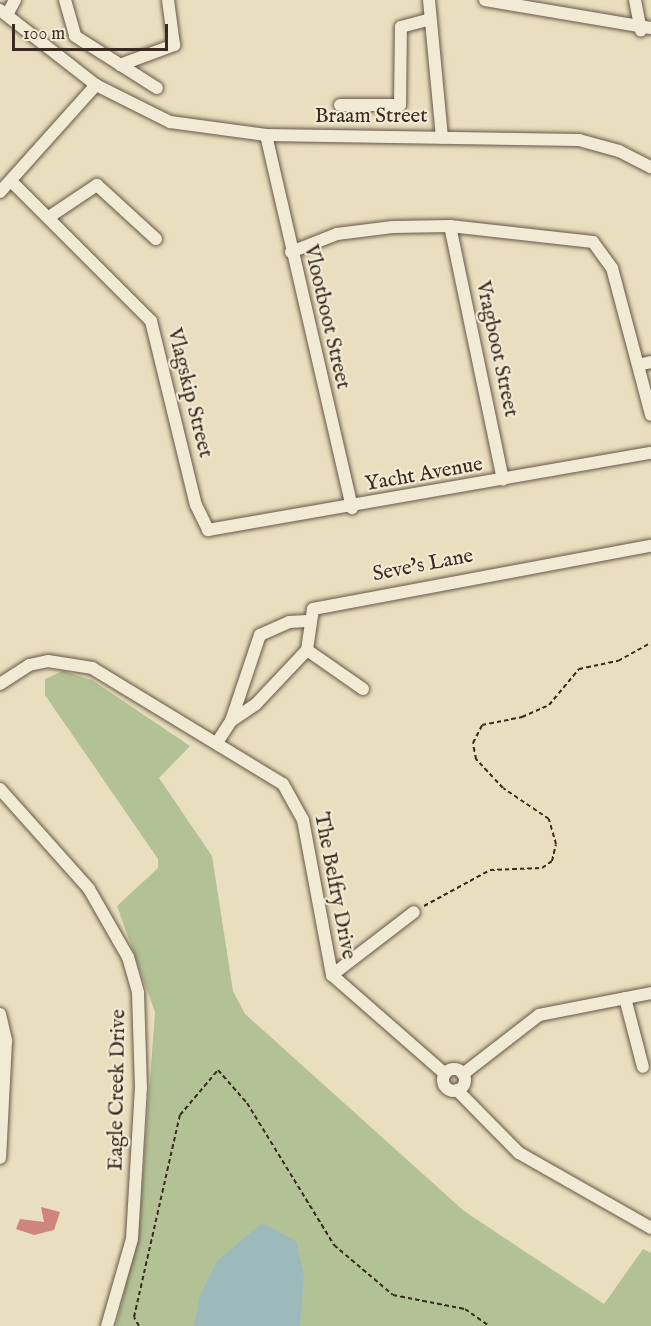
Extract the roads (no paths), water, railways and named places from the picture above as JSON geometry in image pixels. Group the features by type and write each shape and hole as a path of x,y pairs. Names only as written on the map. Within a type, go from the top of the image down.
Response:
{"street":[{"path":"4,13 15,0"},
{"path":"65,0 75,36 157,88"},
{"path":"120,65 174,45 168,0"},
{"path":"429,0 442,137"},
{"path":"484,0 642,25 634,0"},
{"name":"Braam Street","path":"4,13 96,85 170,122 266,135 579,140 620,151 651,167"},
{"path":"340,105 400,105 401,27 430,20"},
{"path":"0,192 96,85"},
{"name":"Vlootboot Street","path":"266,135 351,508"},
{"name":"Vlagskip Street","path":"11,181 151,321 204,527"},
{"path":"49,217 98,185 156,239"},
{"path":"291,252 337,234 450,226 593,242 612,268 651,416"},
{"name":"Vragboot Street","path":"450,226 503,480"},
{"path":"638,365 651,362"},
{"name":"Yacht Avenue","path":"204,527 214,531 651,453"},
{"name":"Seve's Lane","path":"307,621 313,609 323,605 651,546"},
{"path":"218,741 231,721 260,635 289,621 307,621 307,650 256,704 231,721"},
{"path":"307,650 363,689"},
{"name":"The Belfry Drive","path":"0,684 29,665 48,661 92,668 266,770 297,806 332,975 445,1074 447,1088 457,1090"},
{"name":"Eagle Creek Drive","path":"0,789 94,896 128,957 138,993 141,1087 132,1239 107,1326"},
{"path":"332,975 414,912"},
{"path":"651,993 539,1015 463,1074 457,1090 519,1153 651,1228"},
{"path":"625,998 643,1067"},
{"path":"0,1014 6,1041 0,1158"},
{"path":"445,1074 454,1069 463,1074"}],"water":[{"path":"262,1223 296,1241 304,1276 300,1326 194,1326 200,1295 217,1261"}]}
